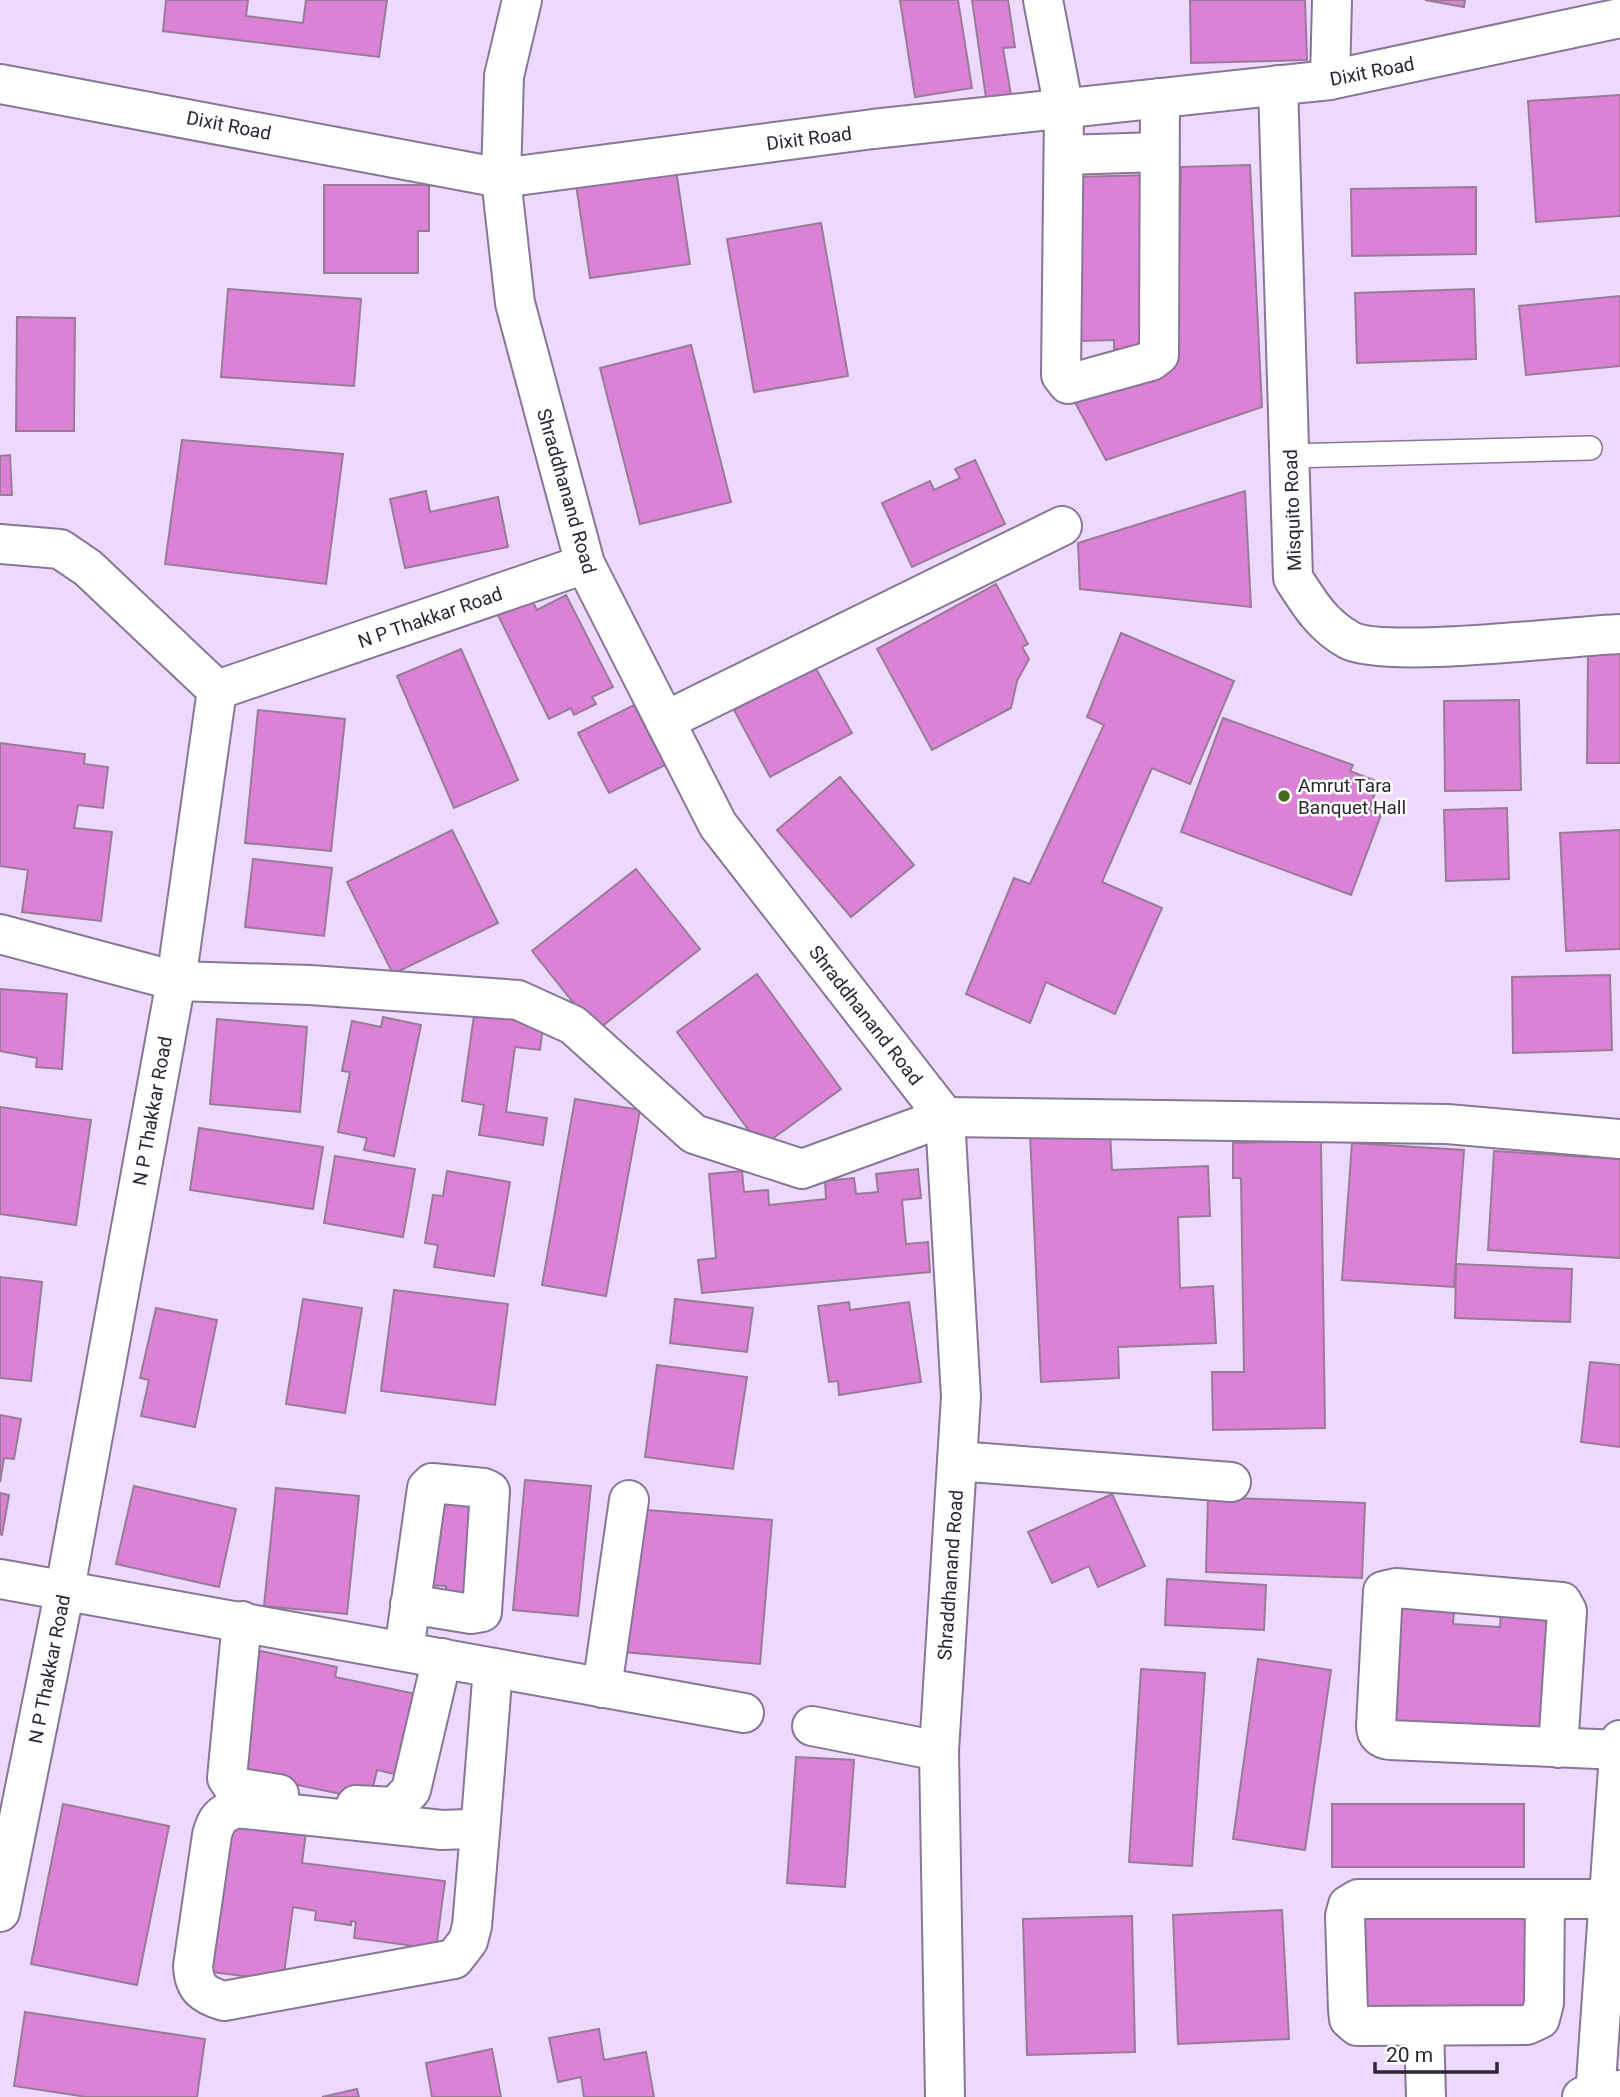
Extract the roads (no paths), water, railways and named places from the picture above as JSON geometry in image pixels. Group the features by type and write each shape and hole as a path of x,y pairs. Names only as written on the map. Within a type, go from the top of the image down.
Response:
{"street":[{"name":"Shraddhanand Road","path":"522,0 504,76 501,178 514,303 585,564 718,825 944,1117 961,1397 939,1751 945,2097"},
{"path":"1043,0 1064,109 1061,375 1068,384 1151,361 1158,355 1160,98"},
{"path":"1330,80 1332,0"},
{"name":"Dixit Road","path":"0,83 501,178 873,130 1330,80 1620,18"},
{"name":"Misquito Road","path":"1278,85 1293,578 1319,619 1351,641 1391,648 1620,634"},
{"path":"1064,155 1159,152"},
{"path":"664,721 1062,526"},
{"path":"0,544 60,549 89,568 217,690"},
{"name":"N P Thakkar Road","path":"0,1912 65,1589 176,981 217,690 585,564"},
{"path":"0,934 176,981 310,985 518,1000 573,1025 694,1134 802,1170 944,1117 1447,1124 1620,1139"},
{"path":"957,1461 1231,1482"},
{"path":"602,1688 629,1500"},
{"path":"0,1579 65,1589 241,1632 439,1671 493,1668 744,1713"},
{"path":"1558,1748 1567,1611 1562,1601 1396,1588 1383,1591 1376,1726 1378,1736 1390,1740 1619,1751"},
{"path":"404,1651 410,1604"},
{"path":"241,1632 227,1767 227,1778 233,1787 382,1808 395,1807 411,1790 439,1671"},
{"path":"342,1653 404,1651 439,1671"},
{"path":"481,1820 468,1829 442,1830 236,1808 222,1813 215,1822 212,1835 193,1966 194,1981 202,1992 224,2000 454,1959 468,1941 472,1926 481,1820 493,1668"},
{"path":"812,1726 939,1751"},
{"path":"1599,2094 1608,1899 1615,1857 1620,1740"},
{"path":"1545,1899 1544,2003 1540,2019 1527,2025 1364,2028 1356,2026 1349,2019 1345,1916 1348,1905 1358,1899 1545,1899 1608,1899"},
{"path":"1424,2027 1426,2097"}],"lane":[{"path":"1289,456 1590,448"}],"place":[{"name":"Amrut Tara Banquet Hall","path":"1284,796"}]}
